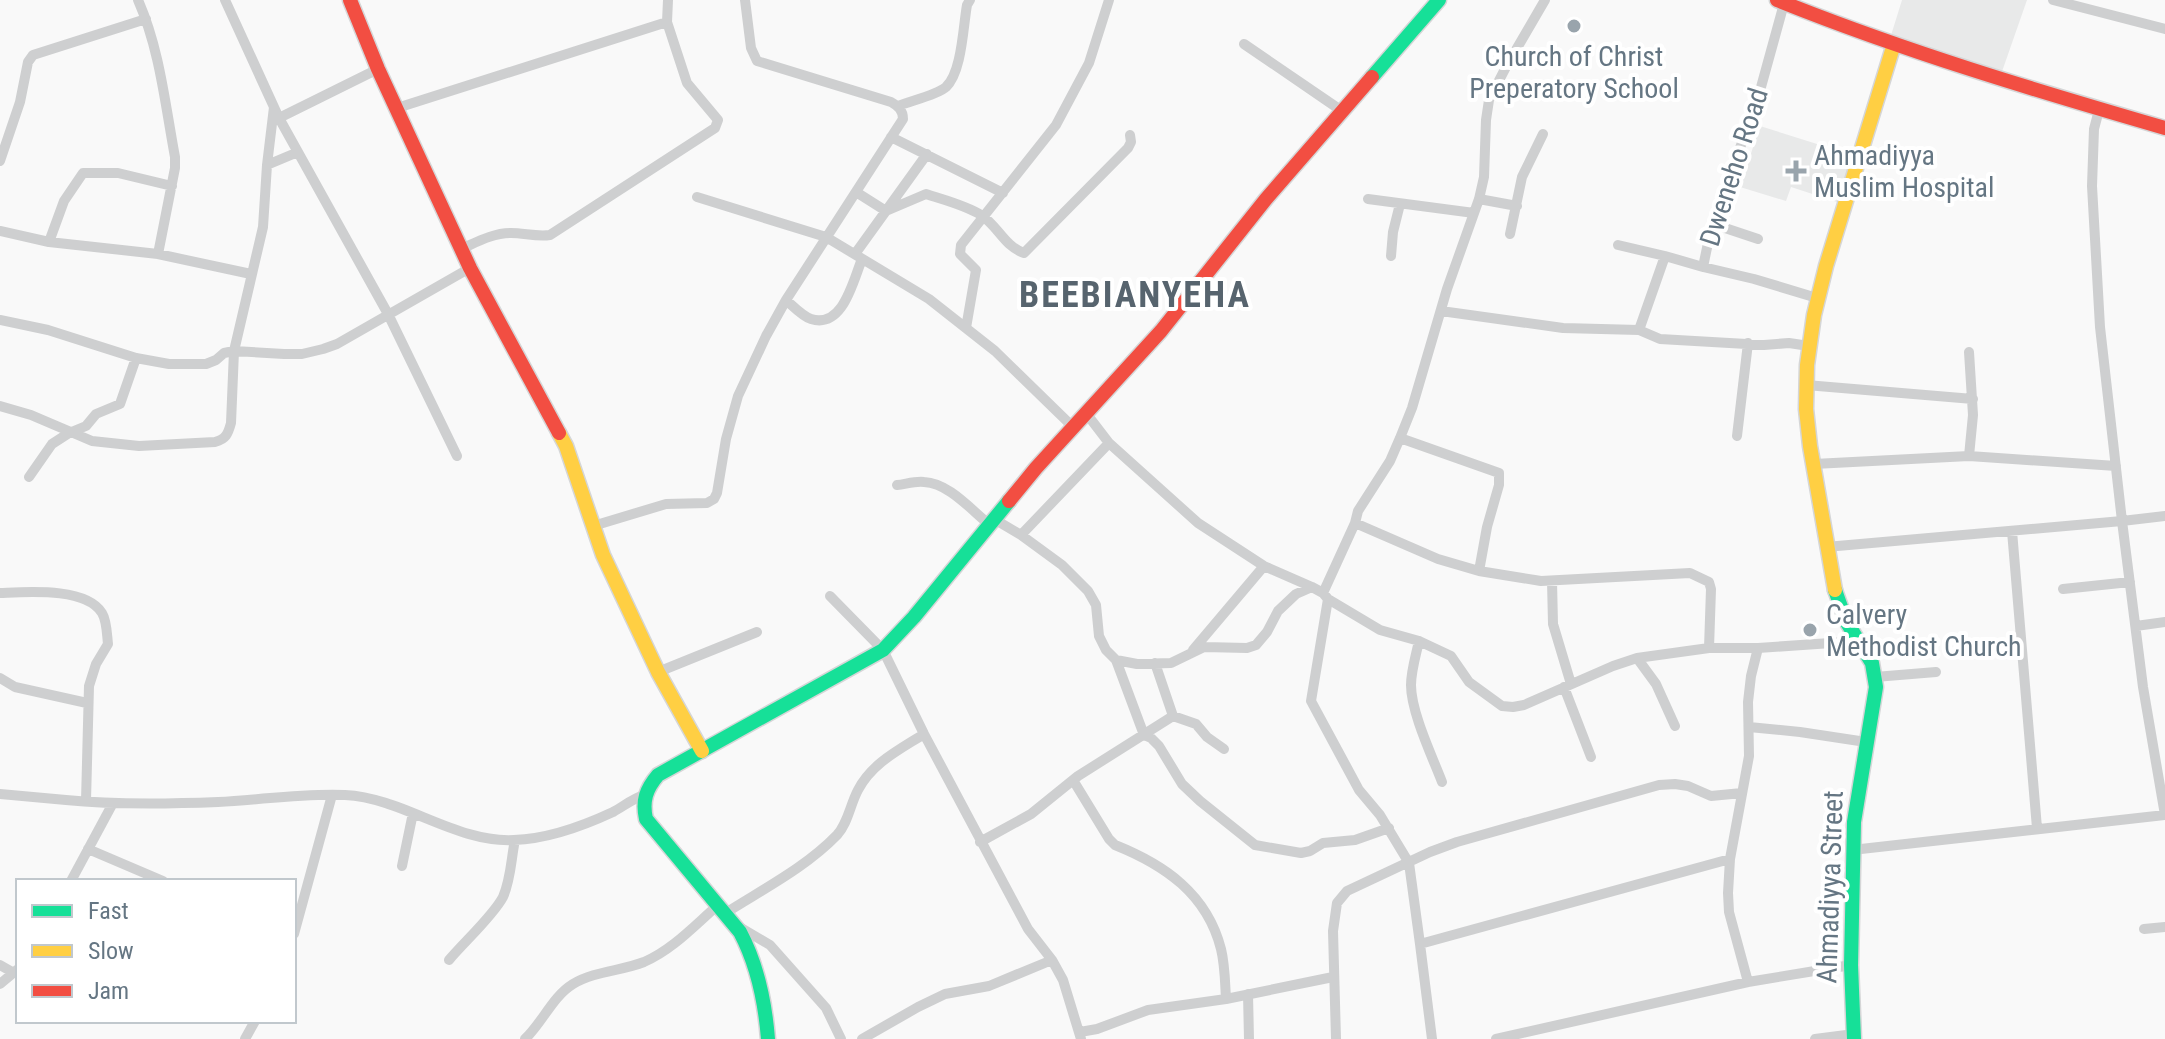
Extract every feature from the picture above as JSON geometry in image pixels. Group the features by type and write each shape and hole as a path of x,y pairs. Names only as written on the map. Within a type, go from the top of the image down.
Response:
{"street":[{"path":"138,0 158,56 175,157 158,254"},
{"path":"225,0 279,118 388,314 457,456"},
{"path":"350,0 378,69 470,268 566,446 603,555 658,672 702,751"},
{"path":"461,249 493,235 550,235 715,128 718,120 687,83 667,22 668,0"},
{"path":"593,526 666,504 707,503 714,499 738,396 766,336 903,119 903,113 891,102 757,61 751,48 745,0"},
{"path":"898,106 945,89 957,64 970,0"},
{"path":"966,328 976,270 959,250 1047,137 1062,113 1089,63 1109,0"},
{"path":"768,1039 760,980 746,941 646,819 642,806 650,783 658,775 883,650 1073,427 1161,331 1266,199 1439,0"},
{"path":"1432,1039 1409,863 1389,828 1359,790 1311,701 1326,596 1358,511 1390,461 1412,408 1479,199 1484,177 1489,100 1545,0"},
{"path":"2053,0 2165,29"},
{"path":"1782,1 1829,21 1994,78 2165,128"},
{"name":"Dweneho Road","path":"1639,330 1665,256 1703,267 1708,243 1758,98 1782,1"},
{"path":"0,161 20,102 28,62 33,55 146,19"},
{"path":"397,108 667,22"},
{"path":"1244,44 1342,111"},
{"name":"Ahmadiyya Street","path":"1854,1036 1852,850 1855,806 1876,687 1872,664 1841,611 1826,547 1806,407 1806,385 1817,298 1894,44"},
{"path":"279,118 378,69"},
{"path":"0,406 31,415 92,441 126,445 215,442 229,434 234,351 263,227 274,107"},
{"path":"1852,850 2165,816 2145,702 2100,327 2092,186 2094,129 2099,110"},
{"path":"1510,234 1522,177 1543,134"},
{"path":"886,211 926,194 983,216 1014,250 1024,253 1128,148 1130,135"},
{"path":"891,137 1003,193"},
{"path":"267,165 298,152"},
{"path":"786,300 808,319 832,319 840,311 858,256 927,154"},
{"path":"49,242 64,201 83,173 118,173 172,186"},
{"path":"856,192 886,211"},
{"path":"697,197 826,237 929,299 995,351 1073,427"},
{"path":"1368,199 1474,213"},
{"path":"1479,199 1517,206"},
{"path":"1391,256 1400,204"},
{"path":"1716,225 1758,239"},
{"path":"0,231 49,242 158,254 251,274"},
{"path":"1618,245 1665,256"},
{"path":"1703,267 1817,298"},
{"path":"0,320 48,330 136,358 169,364 206,364 234,351 302,354 337,344 470,268"},
{"path":"1441,311 1563,328 1639,330 1660,339 1809,346"},
{"path":"1737,436 1748,343"},
{"path":"1969,352 1973,399 1969,456"},
{"path":"29,477 46,451 69,433 88,425 96,414 120,404 136,358"},
{"path":"1806,385 1973,399"},
{"path":"1086,413 1109,443 1198,523 1264,566 1312,587 1373,626 1419,641 1451,656 1469,682 1502,706 1524,705 1637,658 1709,648 1860,641"},
{"path":"1400,438 1499,473 1479,571"},
{"path":"1021,535 1109,443"},
{"path":"1814,464 1969,456 2116,466"},
{"path":"897,485 925,482 938,485 992,522 1021,535 1062,565 1088,591 1096,605 1099,636 1116,660 1144,735 1159,746 1182,784 1255,845 1301,853 1323,843 1355,840 1389,828"},
{"path":"1826,547 2165,516"},
{"path":"1355,523 1438,559 1479,571 1552,581 1690,573 1709,582 1711,589 1709,648"},
{"path":"2012,531 2037,828"},
{"path":"1189,655 1264,566"},
{"path":"1552,581 1553,624 1591,757"},
{"path":"2063,589 2130,582"},
{"path":"1116,660 1137,664 1171,663 1204,647 1247,648 1256,645 1278,611 1296,594 1312,587"},
{"path":"0,593 62,593 86,599 102,614 108,644 96,664 89,686 86,801"},
{"path":"830,596 883,650 980,842 1028,929 1052,960 1069,993 1080,1036 1148,1010 1226,999 1333,977"},
{"path":"2136,626 2165,622"},
{"path":"658,672 757,632"},
{"path":"1419,641 1411,694 1442,782"},
{"path":"1748,982 1729,912 1728,893 1730,859 1749,756 1748,702 1758,648"},
{"path":"1637,658 1656,684 1675,726"},
{"path":"1155,663 1173,716"},
{"path":"1875,677 1936,672"},
{"path":"0,678 15,687 87,703"},
{"path":"980,842 1031,814 1073,780 1173,716"},
{"path":"1173,716 1196,724 1224,749"},
{"path":"1749,727 1866,742"},
{"path":"525,1039 540,1024 556,999 571,986 598,974 647,960 809,860 840,831 868,774 882,761 924,734"},
{"path":"1073,780 1115,845 1167,872 1190,890 1206,913 1222,951 1226,999"},
{"path":"1336,1039 1333,931 1337,903 1347,891 1457,842 1659,785 1688,786 1711,796 1742,793"},
{"path":"0,794 113,803 217,802 347,795 373,799 488,839 515,840 549,835 581,825 644,795"},
{"path":"297,910 307,892 332,795"},
{"path":"72,879 113,803"},
{"path":"402,866 413,813"},
{"path":"449,960 502,898 509,878 515,840"},
{"path":"88,849 158,879"},
{"path":"1420,944 1730,859"},
{"path":"724,914 770,945 826,1008 841,1039"},
{"path":"2144,929 2165,927"},
{"path":"862,1039 945,994 989,986 1052,960"},
{"path":"0,965 16,971"},
{"path":"1496,1039 1748,982 1851,965"},
{"path":"0,984 16,971"},
{"path":"1248,994 1249,1039"},
{"path":"1815,1039 1854,1036"}],"shaded area":[{"path":"1902,0 2027,0 1998,83 1888,45"},
{"name":"Ahmadiyya Muslim Hospital","path":"1760,126 1852,155 1837,202 1791,187 1786,201 1740,187"}],"traffic: fast":[{"path":"1372,77 1439,0"},
{"path":"768,1039 760,984 740,932 646,819 644,806 650,785 658,775 883,650 1009,501"},
{"path":"1835,590 1846,621 1872,663 1876,687 1854,822 1851,965 1854,1039"}],"traffic: slow":[{"path":"1835,590 1810,446 1806,409 1807,365 1814,315 1826,266 1894,44"},
{"path":"559,433 603,555 658,672 702,751"}],"traffic: jam":[{"path":"350,0 378,69 470,268 559,433"},
{"path":"1777,0 1921,53 2165,128"},
{"path":"1009,501 1161,331 1266,199 1372,77"}],"place":[{"name":"Church of Christ Preperatory School","path":"1574,26"},
{"name":"Ahmadiyya Muslim Hospital","path":"1796,171"},
{"name":"Calvery Methodist Church","path":"1810,630"}],"district":[{"name":"BEEBIANYEHA","path":"1135,295"}]}
